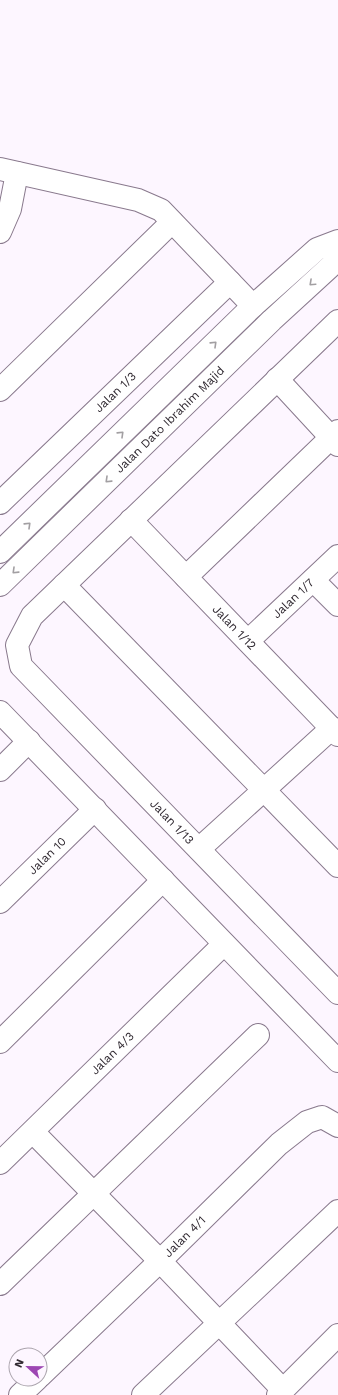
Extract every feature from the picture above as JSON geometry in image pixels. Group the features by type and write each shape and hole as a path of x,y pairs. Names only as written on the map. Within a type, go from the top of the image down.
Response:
{"street":[{"path":"0,232 10,209 9,171 138,200 161,210 253,306"},
{"path":"0,390 172,222"},
{"name":"Jalan Dato Ibrahim Majid","path":"0,552 253,306 317,249 338,241"},
{"name":"Jalan Dato Ibrahim Majid","path":"0,585 332,264 338,254"},
{"name":"Jalan 1/3","path":"0,501 230,282"},
{"path":"338,320 64,585 338,866"},
{"path":"186,577 336,438 277,379"},
{"name":"Jalan 1/12","path":"131,520 335,731"},
{"name":"Jalan 1/7","path":"248,641 338,556"},
{"path":"314,580 338,605"},
{"name":"Jalan 1/13","path":"64,585 32,616 17,645 21,666 338,993"},
{"path":"0,712 338,1061"},
{"path":"199,849 264,790 335,731"},
{"path":"0,770 28,741"},
{"name":"Jalan 10","path":"0,902 95,809"},
{"path":"0,1042 163,880"},
{"name":"Jalan 4/3","path":"0,1163 224,944"},
{"path":"0,1284 258,1035"},
{"name":"Jalan 4/1","path":"48,1368 279,1144 307,1122 322,1117 338,1126"},
{"path":"33,1132 219,1323 280,1393 338,1335"},
{"path":"143,1395 338,1210"},
{"path":"20,1395 28,1387"}]}
